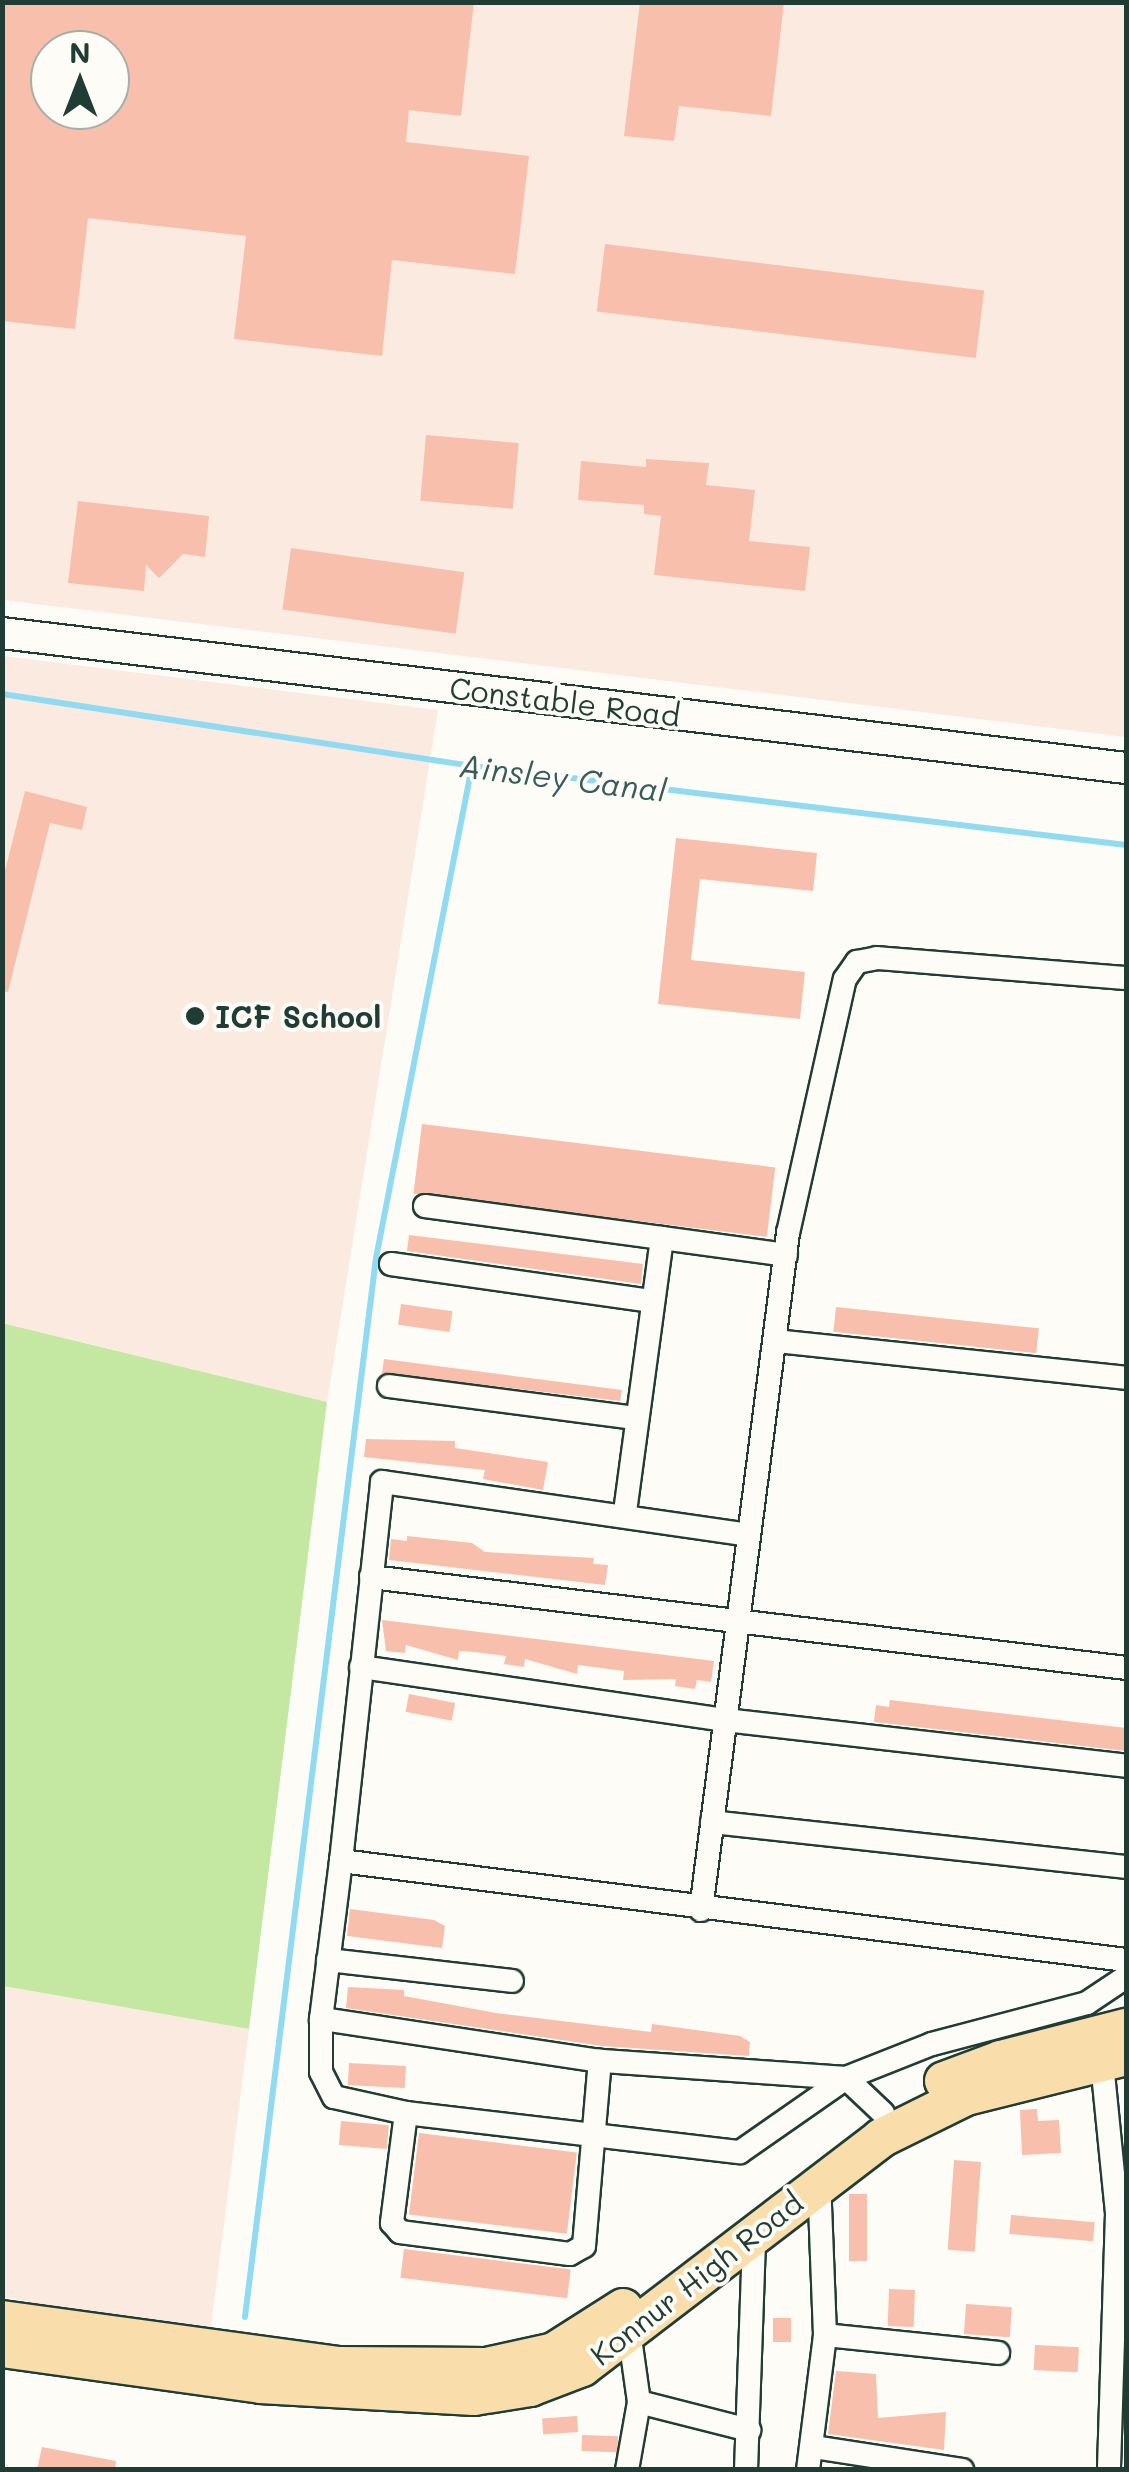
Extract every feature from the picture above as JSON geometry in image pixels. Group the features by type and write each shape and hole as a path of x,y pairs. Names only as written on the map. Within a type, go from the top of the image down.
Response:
{"main road":[{"path":"2,2320 339,2366 486,2366 554,2352 614,2316 882,2113 1000,2060 1126,2028"},
{"name":"Konnur High Road","path":"2,2348 260,2384 474,2396 530,2387 582,2367 754,2236 819,2180 880,2138 966,2096 1114,2060"}],"street":[{"name":"Constable Road","path":"2,634 1126,768"},
{"path":"701,1910 786,1255 822,1069 845,979 857,962 1126,978"},
{"path":"425,1206 786,1255"},
{"path":"625,1512 634,1418 662,1238"},
{"path":"392,1264 650,1301"},
{"path":"776,1341 1126,1378"},
{"path":"389,1386 634,1418"},
{"path":"748,1534 625,1512 382,1482 342,1861 320,2019 323,2086 334,2098 406,2113 740,2152 846,2078 932,2044 1088,2004 1126,1977"},
{"path":"371,1577 1126,1668"},
{"path":"361,1668 725,1720 1126,1766"},
{"path":"712,1822 1126,1866"},
{"path":"342,1861 701,1910 1126,1960"},
{"path":"328,1960 512,1981"},
{"path":"320,2019 600,2061 846,2078 882,2113"},
{"path":"1108,2470 1117,2409 1122,2213 1114,2060"},
{"path":"406,2113 392,2223 400,2232 570,2254 584,2246 600,2061"},
{"path":"819,2180 824,2335 811,2458 962,2470"},
{"path":"746,2470 754,2236"},
{"path":"626,2470 639,2402 630,2331"},
{"path":"824,2335 998,2353"},
{"path":"639,2402 749,2430"}],"shaded area":[{"path":"3,3 1126,3 1126,737 3,600"},
{"name":"ICF School","path":"3,656 438,710 327,1402 3,1323"},
{"path":"2,1986 249,2029 210,2334 3,2297"}],"green space":[{"path":"2,1323 327,1402 249,2029 3,1986"}],"building":[{"path":"2,2 474,2 461,116 409,110 406,142 529,156 515,274 392,260 382,356 234,339 246,236 88,218 75,329 2,321"},
{"path":"640,2 784,2 771,116 679,106 674,141 624,136"},
{"path":"605,244 984,291 976,358 597,311"},
{"path":"426,435 519,443 513,509 420,501"},
{"path":"646,459 709,463 706,485 755,490 749,541 810,547 805,591 654,575 661,516 644,514 644,505 578,500 581,461 646,467"},
{"path":"78,501 209,516 205,557 183,554 159,578 146,565 144,591 68,583"},
{"path":"291,548 464,572 456,634 282,609"},
{"path":"25,791 87,807 82,830 50,823 8,992 2,991 2,883"},
{"path":"676,838 817,853 813,891 700,879 691,960 805,972 800,1019 658,1004"},
{"path":"422,1124 775,1167 767,1237 413,1193"},
{"path":"409,1235 643,1264 641,1284 407,1251"},
{"path":"401,1304 452,1311 450,1332 398,1325"},
{"path":"836,1307 1039,1328 1036,1353 833,1332"},
{"path":"384,1359 622,1390 620,1401 382,1373"},
{"path":"366,1439 455,1441 455,1448 548,1462 543,1490 483,1479 485,1470 364,1457"},
{"path":"407,1536 472,1543 485,1552 594,1558 593,1564 608,1565 605,1585 389,1560 391,1539 407,1541"},
{"path":"382,1620 714,1661 711,1682 697,1680 695,1689 675,1686 676,1679 623,1680 624,1671 578,1665 577,1674 525,1659 524,1667 504,1664 506,1656 474,1652 459,1651 458,1660 406,1645 405,1653 386,1651"},
{"path":"409,1694 455,1703 452,1721 406,1712"},
{"path":"890,1700 1126,1728 1126,1751 874,1722 876,1705 889,1707"},
{"path":"350,1909 434,1920 445,1926 442,1948 347,1936"},
{"path":"348,1987 404,1990 404,1996 496,2013 651,2032 652,2024 740,2036 750,2042 749,2056 602,2046 346,2008"},
{"path":"349,2063 406,2066 405,2088 348,2085"},
{"path":"1037,2109 1038,2121 1059,2120 1061,2153 1022,2155 1020,2110"},
{"path":"341,2121 389,2125 387,2149 339,2145"},
{"path":"419,2133 577,2152 567,2234 409,2214"},
{"path":"954,2160 981,2162 975,2252 948,2250"},
{"path":"849,2194 867,2194 867,2261 849,2261"},
{"path":"1011,2215 1095,2222 1093,2241 1009,2234"},
{"path":"404,2249 571,2269 567,2298 400,2278"},
{"path":"889,2289 915,2290 914,2327 888,2326"},
{"path":"966,2304 1012,2307 1010,2337 964,2334"},
{"path":"773,2318 791,2318 791,2342 773,2342"},
{"path":"1035,2345 1079,2347 1078,2372 1034,2370"},
{"path":"836,2371 876,2374 878,2418 946,2412 944,2450 828,2434"},
{"path":"577,2416 578,2432 543,2434 542,2418"},
{"path":"582,2435 618,2436 617,2452 581,2451"},
{"path":"42,2447 116,2461 115,2470 37,2470"}],"waterway":[{"name":"Ainsley Canal","path":"2,694 472,766 1126,845"},
{"path":"245,2317 376,1258 472,766"}],"place":[{"name":"ICF School","path":"195,1016"}]}
